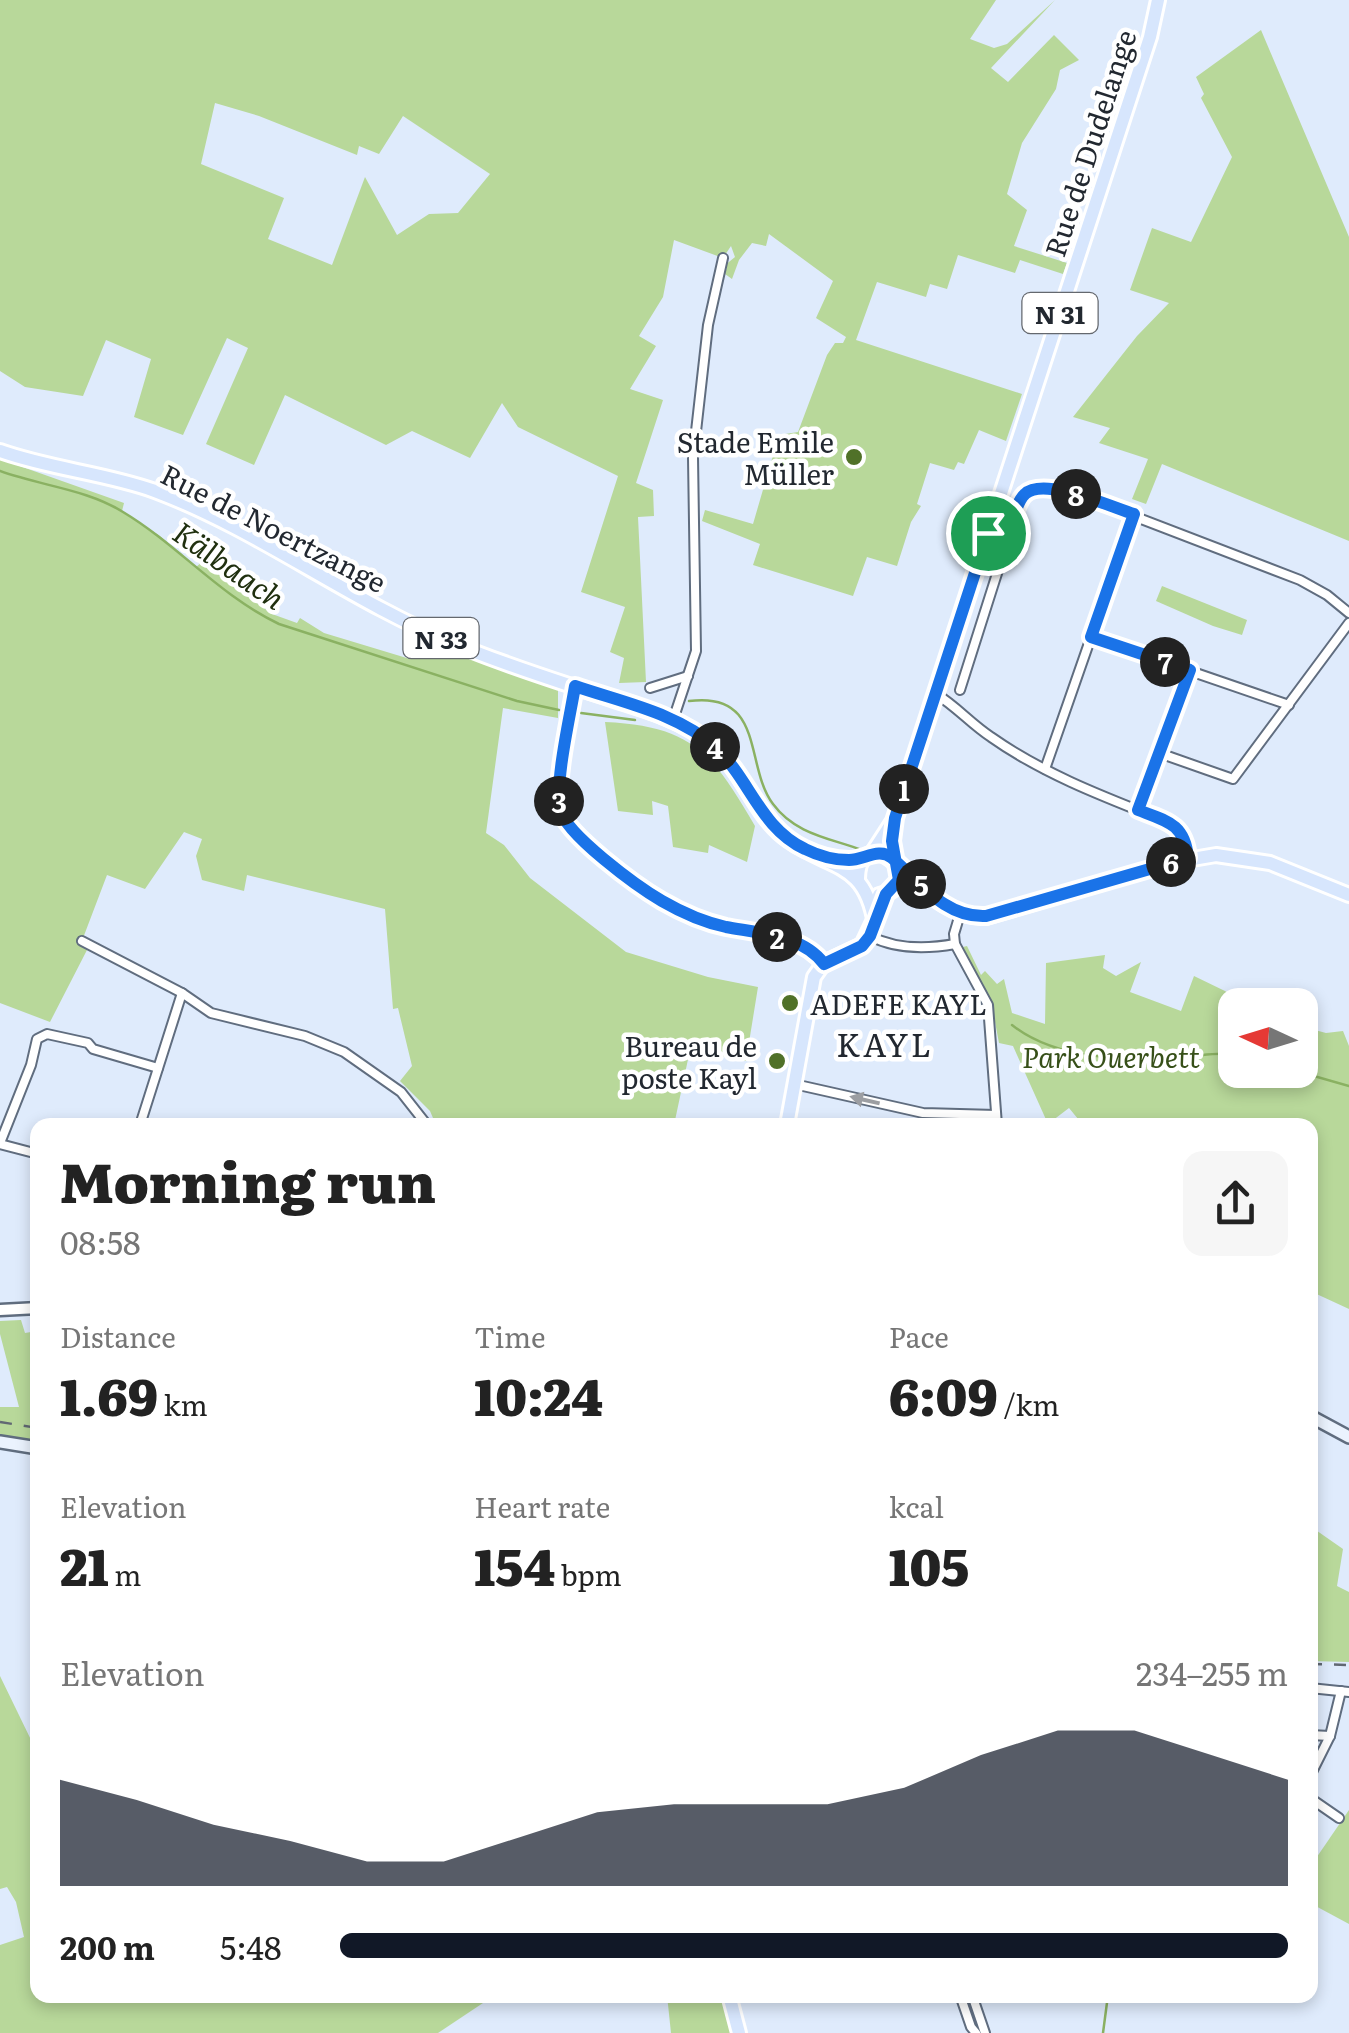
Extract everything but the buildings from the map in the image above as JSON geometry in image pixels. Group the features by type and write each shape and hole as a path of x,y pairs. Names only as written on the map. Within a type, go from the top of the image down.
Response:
{"main road":[{"name":"Rue de Dudelange","path":"867,857 895,818 1150,37 1158,0"},
{"name":"Rue de Noertzange","path":"0,451 154,491 412,626 485,656 673,720 702,736 730,762 776,830 790,842 827,858"},
{"name":"Rue de Dudelange","path":"895,818 896,862"},
{"path":"872,930 867,892 858,879 867,857 878,853 896,862 948,909 960,914 986,916 1188,858 1216,855 1270,863 1349,896"},
{"name":"N 33","path":"827,858 867,857"},
{"name":"N 33","path":"827,858 858,879"},
{"path":"788,1118 814,978 824,964 855,951 872,930 899,880 896,862"},
{"path":"867,892 928,890"},
{"path":"1318,1420 1349,1437"},
{"path":"0,1442 30,1447"},
{"path":"731,2003 739,2033"}],"street":[{"path":"673,720 697,633 693,510 698,399 708,325 723,258"},
{"path":"960,690 1021,498 1038,488 1076,494 1134,514 1300,580 1349,613"},
{"path":"1044,769 1134,514"},
{"path":"988,533 1008,539"},
{"path":"1159,753 1233,779 1349,624"},
{"path":"1091,637 1289,705"},
{"path":"952,643 973,650"},
{"path":"1138,810 1190,670"},
{"path":"650,688 688,676"},
{"path":"575,686 559,794 564,820 573,831 679,910 720,926 787,940 810,950 824,964"},
{"path":"936,694 992,738 1044,769 1180,830 1188,858"},
{"path":"960,914 955,944 988,1006 996,1118"},
{"path":"872,930 893,946 955,944"},
{"path":"82,941 182,993 211,1013 305,1036 344,1052 401,1092 421,1118"},
{"path":"142,1118 182,993"},
{"path":"30,1152 0,1144 30,1066 36,1039 46,1034 88,1043 92,1048 158,1068"},
{"path":"793,1084 924,1113 996,1114"},
{"path":"0,1310 30,1308"},
{"path":"1318,1689 1345,1692 1318,1760"},
{"path":"1318,1735 1330,1736"},
{"path":"1318,1804 1339,1818"},
{"path":"963,2003 976,2033"},
{"path":"975,2003 985,2033"}],"green space":[{"path":"0,0 996,0 970,39 994,48 1007,44 1055,0 991,68 1008,82 1054,35 1079,60 1060,70 1056,89 1022,143 1007,194 1027,210 1014,246 1067,263 1063,274 1020,260 1015,273 958,255 947,289 930,284 926,297 877,282 856,340 1022,394 1006,441 979,430 964,464 958,462 954,470 930,463 917,504 921,506 911,522 897,566 867,557 853,596 753,565 760,544 702,521 705,510 753,524 779,435 798,432 827,355 835,343 843,343 846,337 816,318 833,281 769,234 766,246 752,243 739,260 732,279 725,274 724,266 735,257 731,246 723,258 674,240 663,297 639,336 656,346 630,389 663,400 636,483 653,490 654,516 638,517 646,682 619,683 624,658 610,652 625,607 581,592 618,476 518,427 502,403 470,458 412,431 386,445 285,395 254,465 206,444 248,348 227,338 183,435 134,417 151,359 106,340 83,396 25,387 0,371","holes":["215,103 357,155 359,146 379,154 403,116 490,174 458,213 429,214 397,235 365,177 332,265 268,239 284,198 201,164"]},
{"path":"1261,30 1349,237 1349,541 1162,464 1146,504 1132,499 1148,459 1099,443 1110,428 1073,417 1137,336 1169,303 1130,290 1152,228 1191,242 1232,157 1201,98 1204,94 1196,77"},
{"path":"0,459 124,503 122,511 196,567 202,562 272,614 297,623 300,618 324,633 410,659 420,639 558,689 558,718 503,708 486,833 504,845 530,878 626,952 708,977 758,987 746,1061 690,1050 675,1118 433,1118 400,1081 412,1066 398,1008 393,1009 385,909 247,875 244,891 202,880 196,856 202,839 184,832 145,889 107,875 80,946 87,950 50,1022 0,1003"},
{"path":"1162,586 1247,620 1242,635 1156,601"},
{"path":"605,722 660,730 680,738 712,763 755,826 747,862 709,845 708,853 673,847 668,806 652,801 653,815 618,811"},
{"name":"Park Ouerbett","path":"967,946 981,975 985,971 997,984 1004,979 1012,1013 1045,1024 1046,963 1105,955 1103,968 1116,976 1141,962 1130,992 1181,1011 1194,976 1219,988 1218,1088 1318,1088 1318,1031 1343,1031 1349,1046 1349,1309 1318,1295 1318,1118 1077,1118 1069,1108 1056,1118 1045,1118 1013,1046 999,1043 992,1006 963,947"},
{"path":"21,1320 25,1333 30,1332 30,1444 0,1438 0,1407 19,1407 0,1321"},
{"path":"1318,1532 1343,1549 1337,1586 1349,1592 1349,1662 1318,1661"},
{"path":"0,1676 30,1738 30,2003 483,2003 438,2033 0,2033 0,1945 24,1937 16,1902 7,1887 0,1889"},
{"path":"1349,1810 1349,1924 1318,1907 1318,1855"},
{"path":"668,2003 723,2003 732,2033 671,2033"}],"waterway":[{"name":"Kälbaach","path":"0,471 109,504 162,539 237,599 279,624 517,701 559,710"},
{"name":"Kälbaach","path":"689,701 714,701 731,708 742,719 764,788 782,814 813,834 862,850"},
{"name":"Kälbaach","path":"581,713 635,720"},
{"name":"Kälbaach","path":"1012,1025 1050,1046 1093,1056 1218,1054"},
{"name":"Kälbaach","path":"1318,1077 1349,1086"},
{"path":"1103,2033 1107,2003"}],"railway":[{"path":"0,1422 30,1427"},
{"path":"1318,1664 1349,1665"}],"place":[{"name":"Stade Emile Müller","path":"854,457"},
{"name":"ADEFE KAYL","path":"790,1003"},
{"name":"Bureau de poste Kayl","path":"777,1061"}],"district":[{"name":"KAYL","path":"885,1043"}],"route":[{"path":"988,533 895,818 893,859 899,880 886,894 867,940 855,951 824,964 818,954 787,940 720,926 679,910 631,878 564,820 559,794 575,686 673,720 702,736 730,762 762,813 790,842 827,858 848,860 878,853 886,855 893,859 948,909 960,914 986,916 1188,858 1180,830 1138,810 1190,670 1091,637 1134,514 1076,494 1038,488 1021,498 1008,539 988,533"}]}
